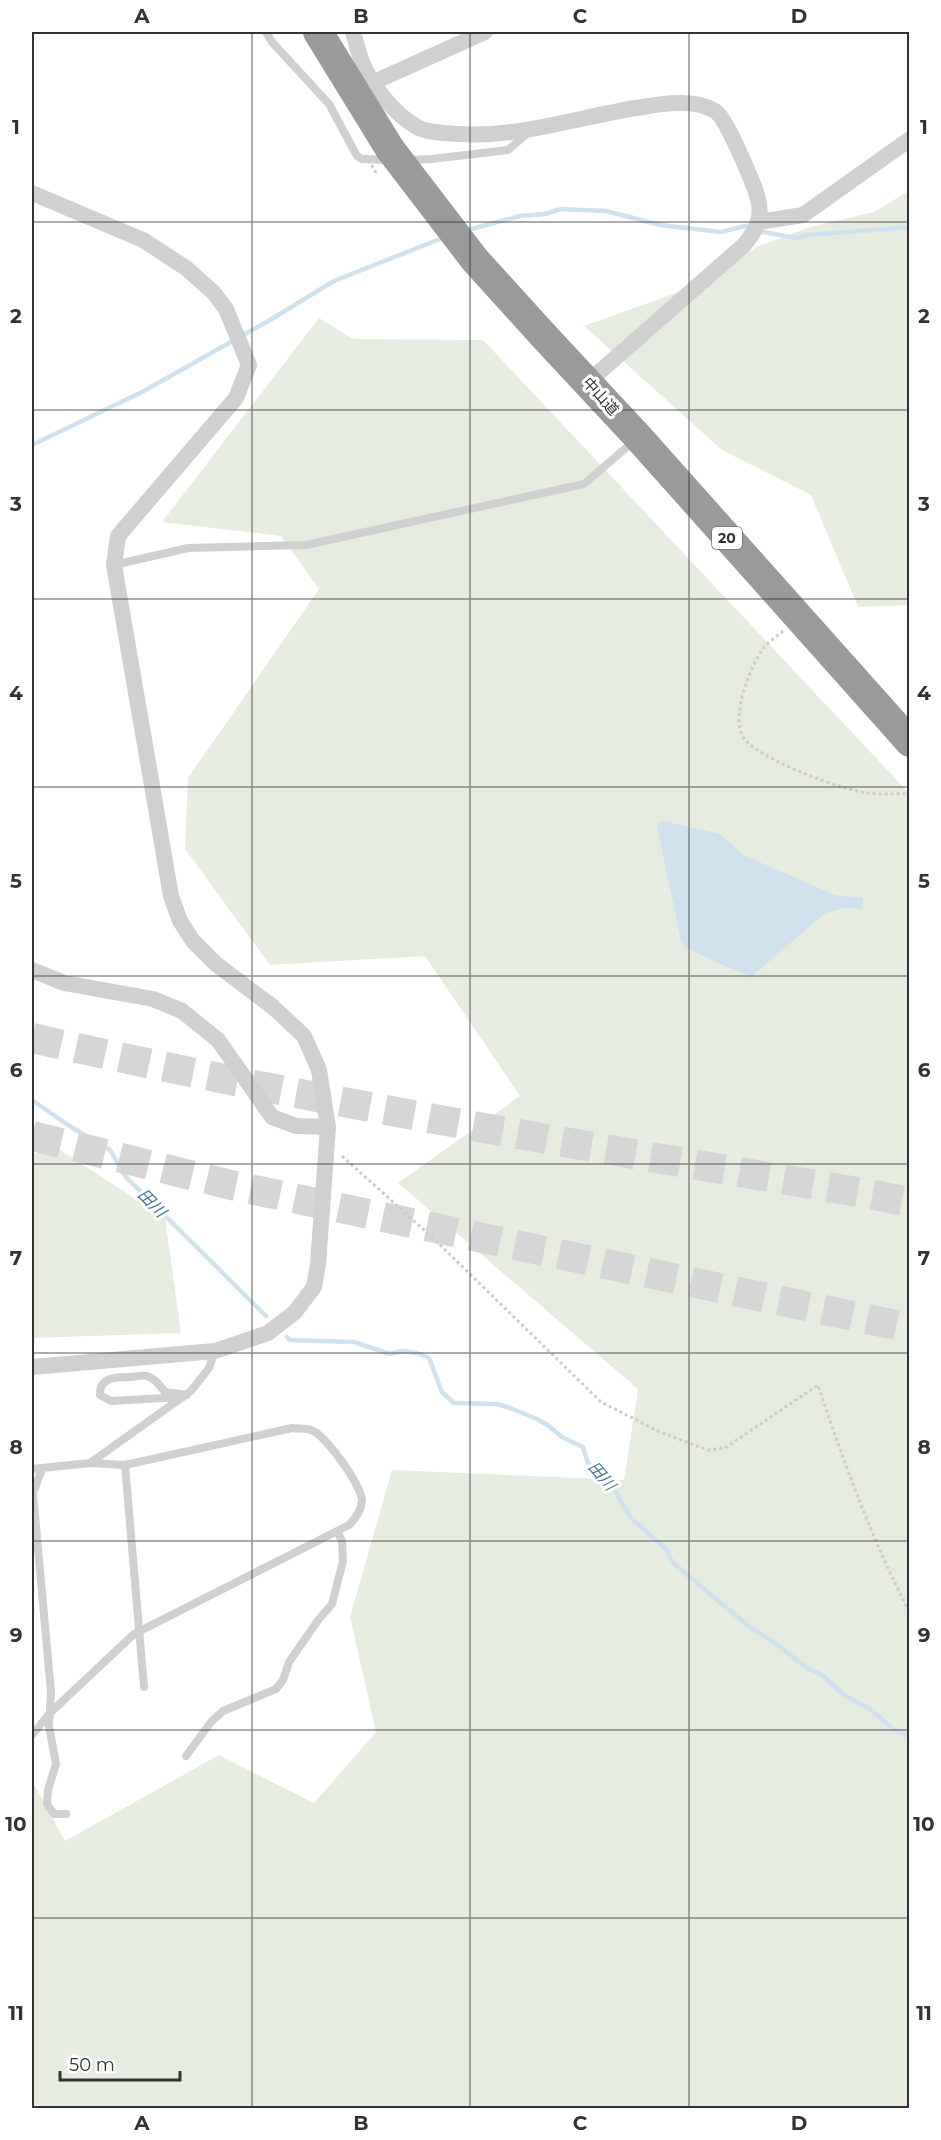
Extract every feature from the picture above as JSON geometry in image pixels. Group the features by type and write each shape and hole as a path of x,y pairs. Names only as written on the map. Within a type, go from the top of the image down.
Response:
{"highway":[{"name":"中山道","path":"318,32 363,87 390,149 475,260 638,437 909,742"}],"street":[{"path":"353,32 362,62 363,87"},
{"path":"363,87 485,32"},
{"path":"363,87 418,127 438,133 484,136 530,131 665,104 696,104 717,112 726,125 752,180 759,202 757,226 744,245 588,382"},
{"path":"757,226 802,214 909,139"},
{"path":"32,193 143,240 186,268 214,293 226,309 249,365 236,398 118,536 114,565 171,896 180,921 193,941 216,964 273,1007 304,1036 320,1070 328,1127 318,1264 314,1287 296,1312 268,1333 215,1352 32,1367"},
{"path":"32,970 64,983 153,999 182,1011 218,1040 272,1117 296,1126 328,1127"}],"lane":[{"path":"266,32 272,42 329,104 357,156 362,159 432,159 508,150 530,131"},
{"path":"114,565 188,548 306,545 584,484 638,437"},
{"path":"90,1463 185,1396 209,1368 215,1352"},
{"path":"147,1376 157,1382 165,1392 185,1396 111,1401 100,1395 100,1388 103,1382 112,1377 147,1376"},
{"path":"32,1469 90,1463 125,1465 292,1428 311,1430 325,1439 358,1488 362,1500 358,1516 349,1526 134,1634 50,1713 32,1735"},
{"path":"125,1465 144,1687"},
{"path":"42,1469 33,1493 51,1692 49,1726 56,1764 48,1790 47,1804 54,1814 66,1814"},
{"path":"186,1756 211,1722 223,1711 276,1689 289,1662 332,1604 343,1561 342,1541 337,1531"}],"path":[{"path":"784,630 763,650 746,684 738,715 744,738 769,758 830,784 867,793 909,794"},
{"path":"328,1127 342,1155 433,1238 601,1402 660,1432 708,1450 725,1448 818,1385 850,1479 909,1613"}],"shaded area":[{"path":"909,191 909,605 858,607 811,495 722,450 584,326 690,288 757,247 810,227 874,212"},
{"path":"319,318 353,339 483,340 909,793 909,2108 32,2108 32,1781 65,1841 219,1755 314,1803 376,1732 350,1617 392,1470 624,1480 638,1389 398,1183 520,1096 425,956 270,965 185,849 188,778 319,589 281,536 162,522"},
{"path":"60,1150 165,1218 181,1333 32,1338 32,1154"}],"water":[{"path":"664,821 720,834 743,855 835,895 863,898 862,909 843,908 824,914 751,977 685,948 681,941 657,826 658,823"}],"waterway":[{"path":"464,231 520,216 545,214 561,209 606,211 660,225 721,232 745,226 750,228"},
{"path":"758,231 796,238 808,235 910,227"},
{"path":"32,445 142,392 334,281 445,237"},
{"name":"田川","path":"32,1100 110,1150 125,1176 266,1316"},
{"name":"田川","path":"287,1337 290,1340 354,1342 390,1354 403,1351 417,1353 429,1358 442,1392 454,1403 497,1404 510,1408 537,1419 562,1437 583,1447 588,1463 613,1487 630,1517 667,1550 672,1562 747,1625 807,1668 822,1675 844,1695 870,1709 893,1729 910,1737"}],"tunnel":[{"path":"32,1038 343,1102 910,1202"},
{"path":"32,1136 231,1185 910,1328"}]}
